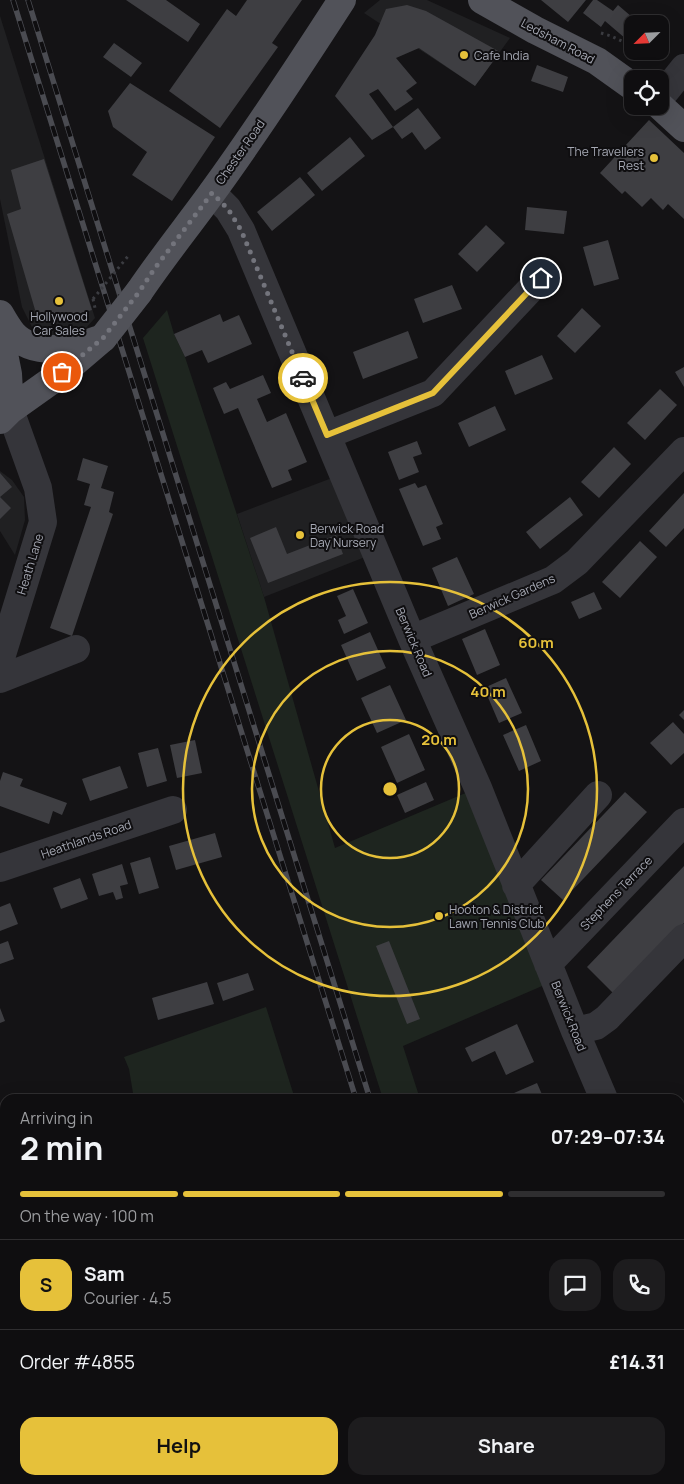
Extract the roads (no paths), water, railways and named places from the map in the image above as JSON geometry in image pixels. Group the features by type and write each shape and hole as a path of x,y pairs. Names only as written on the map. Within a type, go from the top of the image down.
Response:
{"main road":[{"name":"Chester Road","path":"3,413 62,372 103,338 212,193 293,76 342,0"},
{"name":"Ledsham Road","path":"482,0 535,30 597,61 624,80"},
{"path":"669,114 684,128"},
{"path":"0,314 13,334 28,346 40,349 55,349 88,344 103,338"},
{"path":"0,334 8,374 3,413"}],"street":[{"path":"669,87 684,68"},
{"name":"Berwick Road","path":"212,193 228,209 241,230 412,639 478,788 602,1094"},
{"path":"327,435 433,393 541,278"},
{"name":"Heath Lane","path":"0,661 43,522 38,488 3,413"},
{"name":"Berwick Gardens","path":"412,639 553,580 577,562 684,451"},
{"path":"0,679 76,648"},
{"path":"516,885 598,795"},
{"name":"Heathlands Road","path":"0,868 172,810"},
{"name":"Stephens Terrace","path":"548,964 684,822"},
{"path":"575,1031 596,1026 607,1018 684,938"}],"railway":[{"path":"13,0 354,1094"},
{"path":"28,0 368,1094"}],"place":[{"name":"Cafe India","path":"464,55"},
{"name":"The Travellers Rest","path":"654,158"},
{"name":"Hollywood Car Sales","path":"59,301"},
{"name":"Berwick Road Day Nursery","path":"300,535"},
{"name":"Hooton & District Lawn Tennis Club","path":"439,916"}]}
